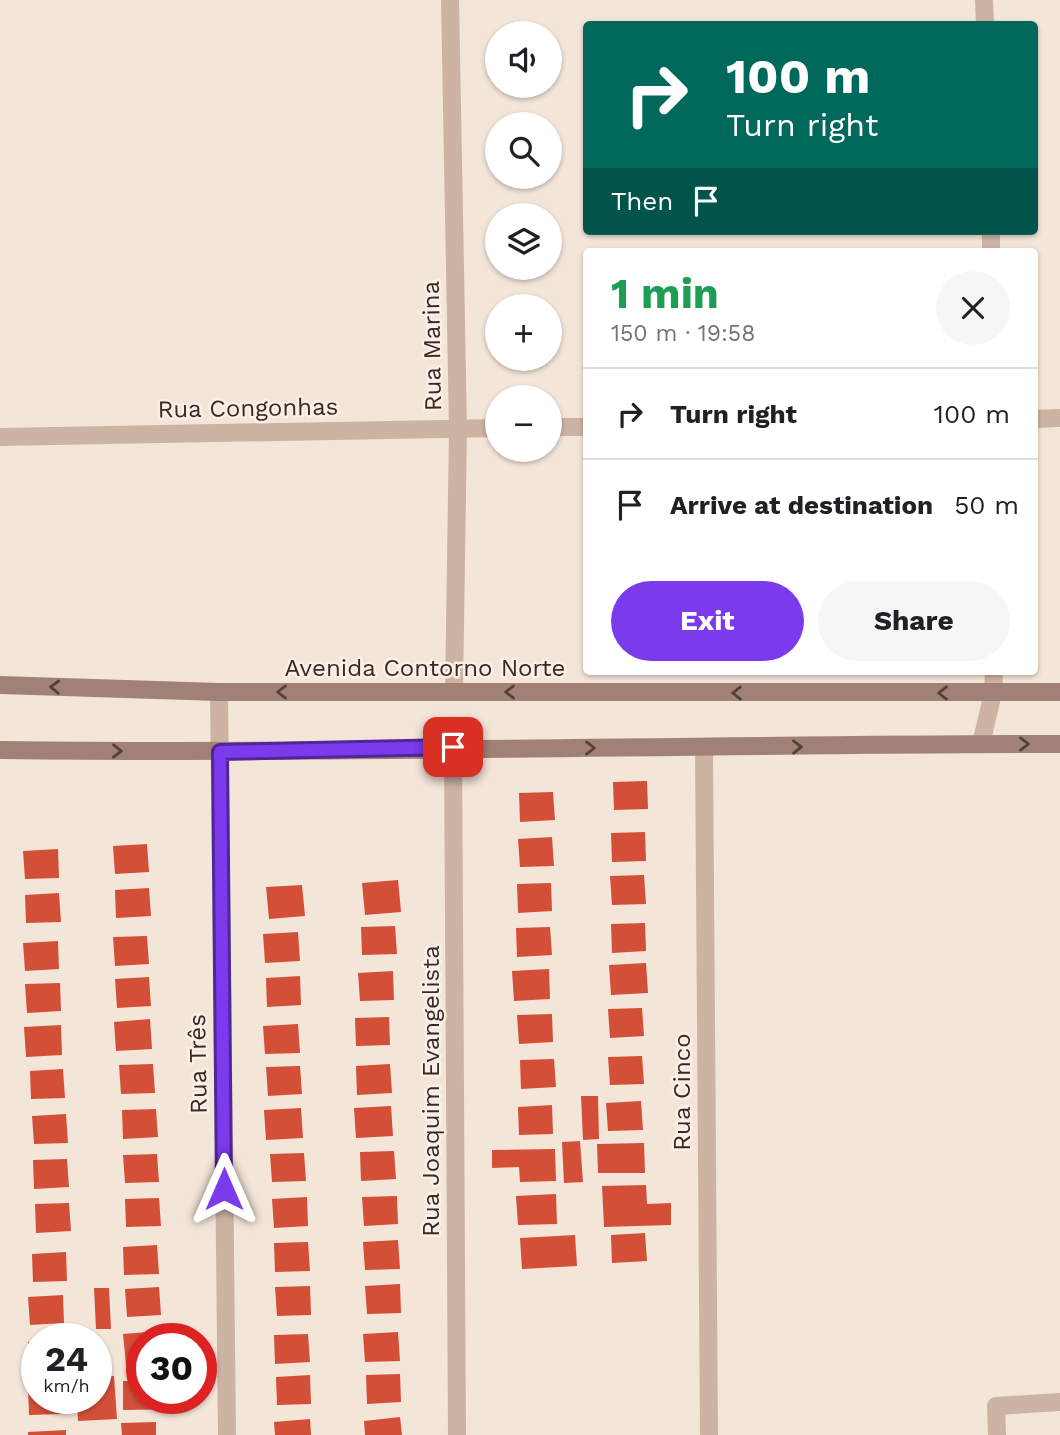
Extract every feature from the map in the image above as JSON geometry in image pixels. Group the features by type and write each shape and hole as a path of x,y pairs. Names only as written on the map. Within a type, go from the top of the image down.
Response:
{"street":[{"name":"Rua Marina","path":"450,0 458,429 454,692"},
{"path":"984,0 985,21"},
{"path":"1038,419 1060,418"},
{"path":"562,427 583,426"},
{"name":"Rua Congonhas","path":"0,438 485,428"},
{"path":"981,744 993,693 994,675"},
{"name":"Avenida Contorno Norte","path":"0,685 219,692 1060,692"},
{"name":"Rua Três","path":"219,692 227,1435"},
{"path":"0,750 220,752 453,747 704,748 1060,744"},
{"name":"Rua Joaquim Evangelista","path":"453,747 457,1435"},
{"name":"Rua Cinco","path":"704,748 709,1435"},
{"path":"997,1435 996,1406 1060,1402"}],"building":[{"path":"647,781 648,809 614,810 613,782"},
{"path":"553,792 555,820 520,822 519,793"},
{"path":"645,832 646,861 612,862 611,833"},
{"path":"552,837 554,866 520,867 518,839"},
{"path":"147,844 149,872 115,874 113,846"},
{"path":"58,849 59,878 25,879 23,851"},
{"path":"644,875 646,904 612,905 610,876"},
{"path":"398,880 401,912 365,915 362,883"},
{"path":"551,883 552,911 518,913 517,884"},
{"path":"302,885 305,916 269,919 266,887"},
{"path":"149,888 151,916 116,918 115,890"},
{"path":"59,893 61,922 26,923 25,895"},
{"path":"645,923 646,951 612,953 611,924"},
{"path":"395,926 397,954 362,955 361,927"},
{"path":"550,927 552,955 517,957 516,928"},
{"path":"298,932 300,961 265,963 263,934"},
{"path":"147,936 149,964 115,966 113,937"},
{"path":"58,941 59,969 25,971 23,943"},
{"path":"646,963 648,993 611,995 609,965"},
{"path":"549,969 550,999 514,1001 512,971"},
{"path":"393,971 394,1000 360,1001 358,973"},
{"path":"300,976 301,1005 267,1007 266,978"},
{"path":"149,977 151,1006 117,1008 115,979"},
{"path":"60,983 61,1011 27,1013 25,984"},
{"path":"642,1008 644,1036 610,1038 608,1009"},
{"path":"552,1014 553,1042 519,1044 517,1015"},
{"path":"389,1017 390,1045 356,1046 355,1018"},
{"path":"150,1019 152,1049 116,1051 114,1022"},
{"path":"298,1024 300,1053 265,1054 263,1026"},
{"path":"61,1025 62,1055 26,1057 24,1027"},
{"path":"642,1056 644,1084 610,1085 608,1057"},
{"path":"554,1059 556,1087 521,1089 520,1060"},
{"path":"153,1064 155,1093 121,1094 119,1065"},
{"path":"390,1064 392,1093 357,1095 356,1066"},
{"path":"300,1066 302,1094 268,1096 266,1067"},
{"path":"63,1069 65,1098 31,1099 30,1071"},
{"path":"581,1096 598,1096 599,1139 583,1140"},
{"path":"641,1101 643,1130 608,1131 606,1103"},
{"path":"552,1105 553,1134 519,1135 518,1107"},
{"path":"391,1106 393,1136 356,1138 354,1108"},
{"path":"301,1108 303,1138 266,1140 264,1110"},
{"path":"156,1109 158,1137 123,1139 122,1110"},
{"path":"66,1114 68,1143 34,1144 32,1116"},
{"path":"580,1141 583,1182 564,1183 562,1142"},
{"path":"644,1143 645,1173 598,1173 597,1144"},
{"path":"555,1149 556,1181 520,1182 519,1167 492,1168 492,1150"},
{"path":"394,1151 396,1179 361,1181 360,1152"},
{"path":"304,1153 306,1181 272,1182 270,1154"},
{"path":"157,1154 159,1182 125,1183 123,1155"},
{"path":"67,1159 69,1187 34,1189 33,1160"},
{"path":"646,1185 647,1204 671,1203 671,1225 604,1227 602,1186"},
{"path":"556,1194 557,1224 518,1225 516,1196"},
{"path":"397,1196 398,1224 364,1226 362,1197"},
{"path":"307,1197 308,1226 274,1228 272,1199"},
{"path":"159,1198 161,1226 126,1227 125,1199"},
{"path":"69,1203 71,1231 36,1233 35,1204"},
{"path":"645,1233 647,1261 612,1263 611,1235"},
{"path":"575,1235 577,1266 522,1269 520,1238"},
{"path":"398,1240 400,1269 365,1270 363,1242"},
{"path":"308,1242 310,1271 275,1272 274,1243"},
{"path":"157,1245 159,1274 124,1275 123,1247"},
{"path":"66,1252 67,1281 33,1282 32,1254"},
{"path":"400,1284 401,1313 367,1314 365,1286"},
{"path":"310,1286 311,1315 277,1316 275,1287"},
{"path":"159,1287 161,1315 127,1317 125,1289"},
{"path":"94,1288 109,1288 111,1323 96,1323"},
{"path":"63,1295 64,1323 30,1323 28,1297"},
{"path":"398,1332 400,1361 365,1362 363,1334"},
{"path":"123,1334 126,1334 126,1365"},
{"path":"308,1334 310,1362 275,1364 274,1335"},
{"path":"400,1374 401,1402 367,1404 366,1375"},
{"path":"310,1375 311,1404 277,1405 276,1377"},
{"path":"112,1376 117,1419 78,1421 78,1414 112,1414"},
{"path":"123,1381 126,1381 126,1410 123,1410"},
{"path":"400,1417 402,1435 365,1435 364,1421"},
{"path":"310,1419 311,1435 275,1435 274,1422"},
{"path":"156,1422 156,1435 122,1435 121,1423"},
{"path":"66,1430 66,1435 28,1435 28,1432"}],"route":[{"path":"224,1189 220,752 453,747"}]}
